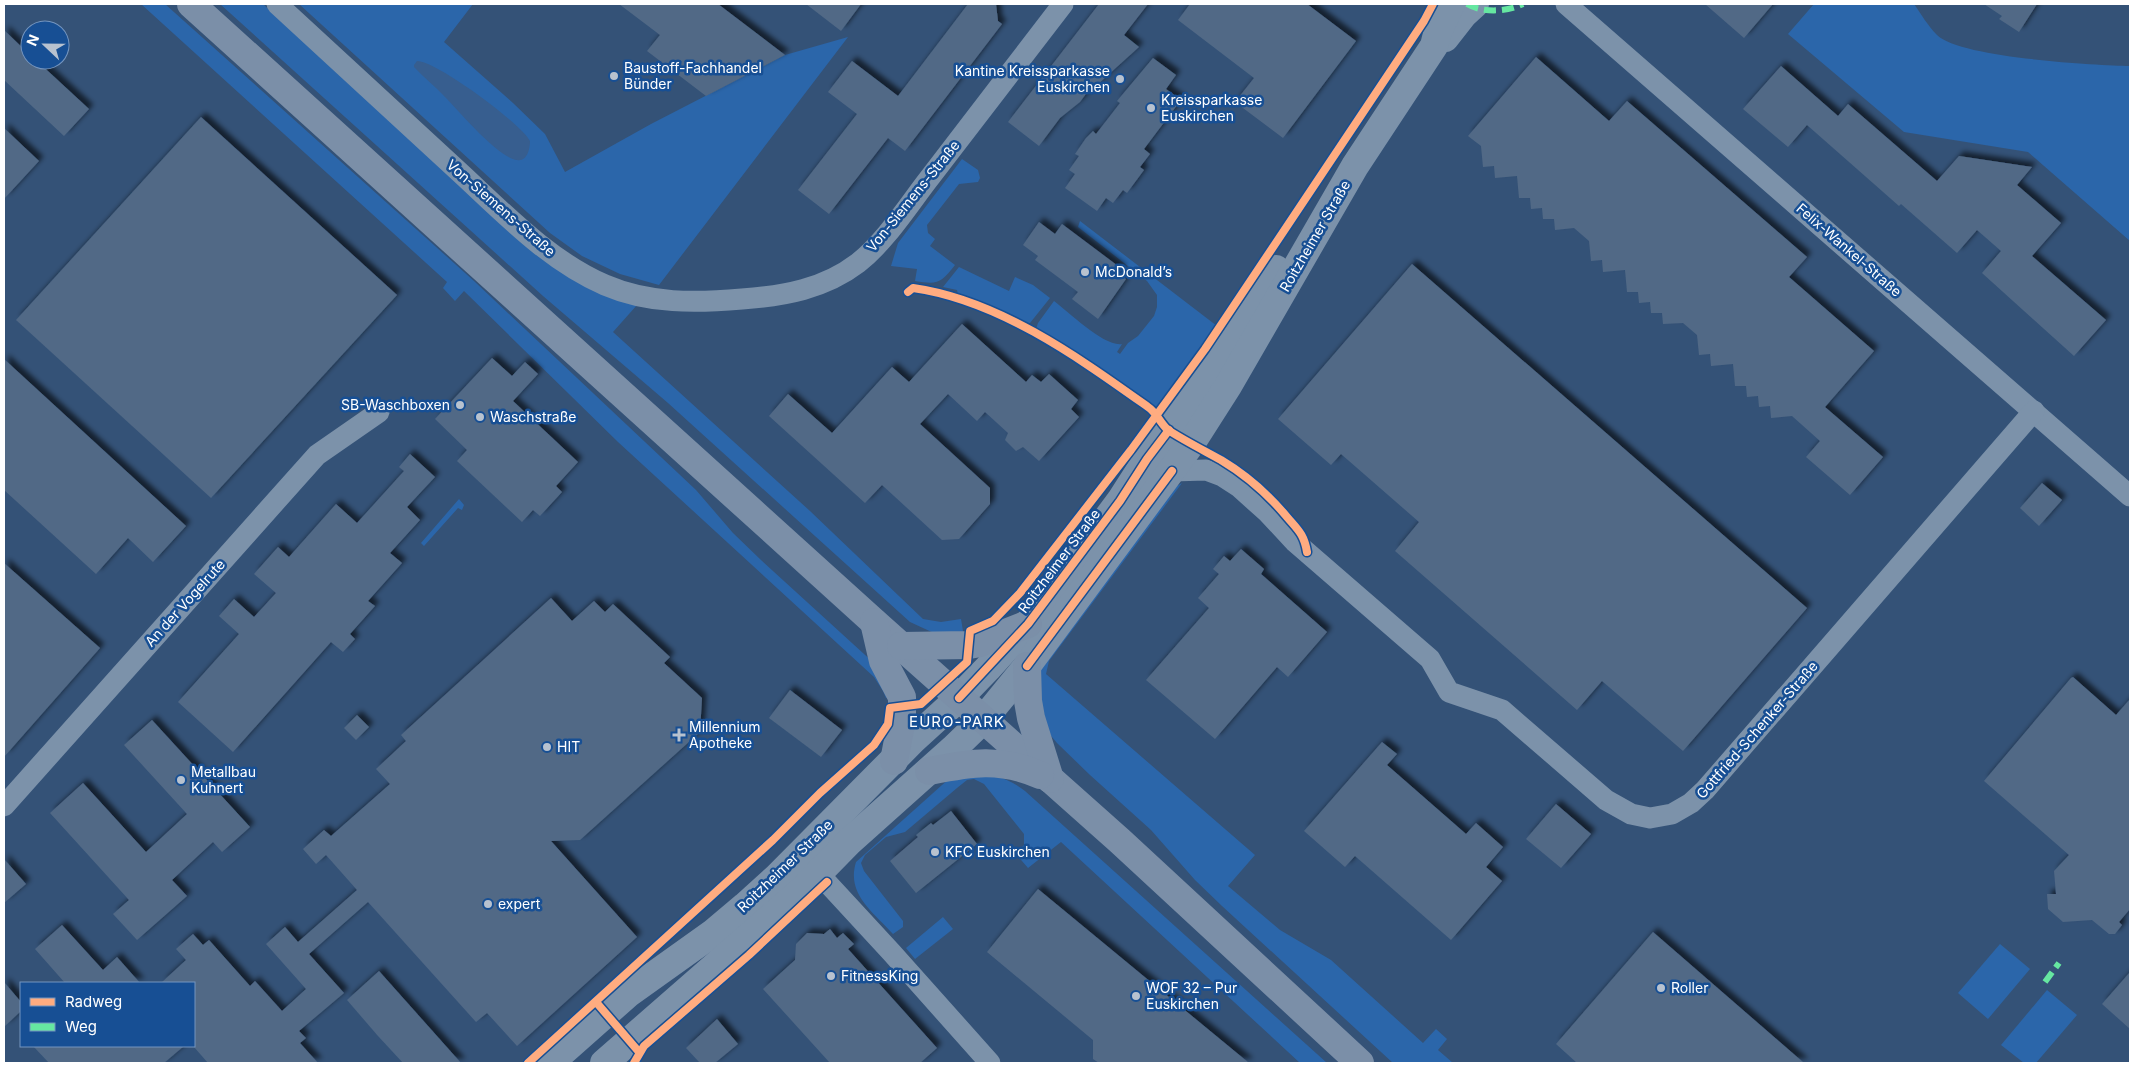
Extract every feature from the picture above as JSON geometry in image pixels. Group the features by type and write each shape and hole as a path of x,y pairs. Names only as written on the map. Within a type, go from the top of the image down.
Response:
{"main road":[{"path":"190,4 874,622 1120,841 1360,1063"},
{"path":"874,622 883,661 902,697 902,719 894,761"},
{"path":"902,646 969,645 980,643 1028,624"},
{"path":"1027,666 1029,709 1050,779"},
{"path":"929,771 970,763 989,762 1029,770 1050,779"}],"street":[{"name":"Von-Siemens-Straße","path":"277,4 509,218 555,256 582,273 618,290 652,298 690,302 767,298 804,291 834,278 859,262 880,240 1063,4"},
{"name":"Roitzheimer Straße","path":"604,1063 800,892 850,841 929,771 983,720 1027,666 1172,471 1228,386 1355,166 1434,46 1436,34 1451,4"},
{"name":"Roitzheimer Straße","path":"1434,46 1444,40 1462,15 1475,4"},
{"name":"Felix-Wankel-Straße","path":"1562,4 2130,496"},
{"name":"Roitzheimer Straße","path":"550,1063 628,993 714,933 776,877 913,740 959,698 1028,624 1120,501 1147,459 1202,382 1308,220 1355,166"},
{"name":"Gottfried-Schenker-Straße","path":"1172,471 1206,470 1234,483 1268,513 1295,542 1430,659 1449,692 1502,710 1617,808 1631,814 1650,818 1672,814 1691,803 1705,790 2034,411"},
{"name":"An der Vogelrute","path":"4,806 317,455 379,412"},
{"path":"799,853 892,953 990,1063"}],"shaded area":[{"path":"141,4 165,4 474,281 696,490 733,533 761,560 875,664 893,696 886,698 874,677 618,442 464,291 455,301 443,288 447,282"},
{"path":"220,4 263,4 414,143 637,305 613,332 810,511 923,619 941,622 961,619 964,637 936,634 910,622 668,403 543,296"},
{"path":"299,4 473,4 444,42 545,134 565,172 651,124 785,55 848,37 659,285 620,274 582,256 550,233"},
{"path":"1814,4 1914,4 1937,35 1950,43 1999,55 2029,59 2130,66 2130,241 2028,152 1904,132 1788,34"},
{"path":"417,61 427,63 459,81 512,121 530,141 526,157 517,160 509,157 489,143 414,67"},
{"path":"962,159 978,170 980,178 978,182 959,184 927,225 928,233 935,239 930,246 955,265 946,276 938,281 929,283 915,281 917,269 891,266 898,243"},
{"path":"1080,221 1217,326 1158,407 1149,404 1036,329 1038,323 1054,301 1097,335 1106,340 1122,344 1117,352 1120,354 1154,316 1157,307 1157,295 1147,281 1078,227"},
{"path":"959,267 1009,291 1015,277 1033,285 1050,298 1030,323 1026,324 984,304 958,295 957,290 943,287"},
{"path":"1182,483 1049,661 1046,674 1255,855 1228,886 1280,930 1331,960 1423,1043 1436,1029 1447,1039 1438,1050 1453,1063 1393,1063 1222,906 1195,880 1151,830 1090,775 1046,730 1037,680 1042,663 1175,487"},
{"path":"459,499 464,505 462,510 458,508 424,546 421,543"},
{"path":"974,772 1001,778 1025,791 1327,1063 1300,1063 1061,842 1028,868 1016,854 1024,845 1024,834 984,784 974,779 967,780 905,832 886,837 865,855 861,863 864,871 903,921 903,927 893,934 863,902 858,893 854,873 856,862 948,780"},
{"path":"943,917 953,929 915,959 906,948"},
{"path":"2000,944 2030,969 1988,1019 1958,993"},
{"path":"2047,990 2077,1015 2036,1063 2024,1063 2001,1045"}],"building":[{"path":"619,4 718,4 785,55 706,96 647,51 660,35"},
{"path":"806,4 861,4 841,31"},
{"path":"968,4 996,4 998,21 1002,24 905,151 888,138 829,214 798,190 857,114 828,92 852,61 898,96"},
{"path":"1099,4 1148,4 1124,35 1139,47 1097,85 1094,83 1080,102 1060,118 1039,146 1008,122"},
{"path":"1190,4 1307,4 1356,41 1283,138 1235,102 1254,78 1178,20"},
{"path":"1705,4 1773,4 1744,38"},
{"path":"1984,4 2037,4 2019,32 1999,19 2002,16"},
{"path":"4,30 20,45 20,70 47,70 89,109 64,136 4,80"},
{"path":"1536,57 1609,121 1627,101 1807,257 1789,277 1874,351 1825,407 1883,457 1850,495 1806,457 1820,441 1792,416 1771,418 1770,406 1759,407 1758,396 1747,397 1746,386 1735,386 1733,364 1711,366 1710,354 1699,355 1697,335 1683,323 1663,324 1662,313 1651,313 1650,302 1639,303 1638,292 1627,292 1625,270 1603,272 1602,260 1591,261 1589,241 1574,228 1555,230 1554,219 1543,219 1542,208 1531,209 1530,198 1519,198 1517,176 1495,178 1494,166 1483,167 1481,146 1468,136"},
{"path":"1153,58 1176,75 1166,89 1181,100 1144,149 1150,154 1140,167 1144,170 1127,193 1123,190 1113,203 1106,198 1097,211 1065,188 1075,174 1069,170 1079,156 1075,154 1086,138 1093,131 1096,134 1120,103 1117,101"},
{"path":"1781,66 1838,116 1848,104 1937,181 1959,156 2032,167 2017,185 2061,223 2032,256 2106,320 2074,356 1982,273 2001,251 1977,230 1957,253 1901,204 1899,206 1807,125 1788,147 1743,109"},
{"path":"201,117 397,295 211,498 16,320"},
{"path":"4,128 39,161 4,199"},
{"name":"McDonald’s","path":"1039,222 1055,234 1062,224 1122,269 1118,274 1126,279 1098,319 1072,299 1078,292 1035,260 1038,256 1023,245"},
{"path":"1412,264 1807,608 1683,751 1602,681 1577,710 1395,551 1419,522 1341,454 1331,465 1278,419"},
{"path":"962,324 1026,382 1032,375 1041,382 1049,374 1078,400 1071,409 1079,417 1039,461 1023,447 1016,451 1005,440 1008,433 985,412 977,421 948,394 920,424 990,488 990,504 959,539 942,540 882,485 865,503 769,416 788,394 832,433 892,367 909,382"},
{"path":"492,358 512,376 525,362 538,374 513,401 578,462 556,486 562,492 540,516 533,510 522,522 457,461 467,450 435,419"},
{"path":"4,359 186,526 153,562 128,538 96,574 4,490"},
{"path":"410,454 435,477 407,507 420,520 390,553 402,563 368,601 375,606 350,634 355,639 343,652 331,642 233,752 178,702 239,634 219,616 234,599 254,617 276,593 254,574 278,547 289,557 336,504 357,523 404,471 399,467"},
{"path":"2042,483 2062,500 2039,526 2020,508"},
{"path":"1241,549 1264,569 1261,574 1327,632 1288,677 1277,667 1215,739 1146,680 1209,608 1198,598 1219,574 1213,569 1224,556 1230,561"},
{"path":"4,563 100,648 4,757"},
{"path":"551,598 572,621 594,601 605,612 613,604 670,657 664,663 702,698 700,732 580,840 551,841 637,937 517,1046 487,1013 476,1022 368,902 309,954 344,993 299,1031 306,1038 300,1043 318,1063 208,1063 194,1047 195,982 162,982 186,960 176,949 193,934 203,945 209,940 250,986 255,981 282,1011 306,989 266,944 285,927 298,942 357,890 326,855 316,864 303,849 324,830 331,836 390,784 376,769 406,741 401,735"},
{"path":"2073,677 2116,715 2130,699 2130,909 2119,922 2122,925 2115,934 2109,934 2092,920 2063,922 2048,909 2047,894 2056,894 2054,871 2069,855 1984,781"},
{"path":"790,690 842,730 821,757 769,718"},
{"path":"357,715 369,727 356,740 344,728"},
{"path":"152,720 250,827 222,852 213,842 172,880 187,896 137,940 113,914 129,900 50,813 83,783 146,852 187,814 124,745"},
{"path":"1382,742 1397,754 1387,765 1466,834 1476,823 1503,847 1486,867 1502,881 1451,940 1355,856 1345,867 1304,831"},
{"path":"1556,804 1591,834 1561,868 1526,839"},
{"name":"KFC Euskirchen","path":"951,811 977,844 916,893 890,861 918,837 916,835"},
{"path":"4,859 26,884 4,903"},
{"path":"1038,889 1249,1063 1099,1063 1093,1059 1093,1040 987,952"},
{"path":"62,925 103,970 117,957 139,982 64,982 35,949"},
{"path":"830,929 837,938 843,933 854,944 848,949 937,1048 920,1063 830,1063 763,989 795,960 796,944 807,933 824,934"},
{"name":"Roller","path":"1653,932 1804,1063 1577,1063 1556,1044"},
{"path":"379,971 461,1063 403,1063 378,1036 347,1000"},
{"path":"2130,972 2130,1029 2102,1004"},
{"path":"4,982 20,1001 20,1012 4,1027"},
{"path":"717,1019 738,1044 715,1063 700,1063 686,1048"},
{"path":"34,1047 183,1047 164,1063 49,1063"}],"marked path":[{"path":"1467,4 1487,10 1510,9 1523,4"},
{"path":"2045,982 2059,963"}],"cycle path":[{"path":"528,1063 773,840 820,793 874,745 888,724 890,708 921,704 967,662 970,631 993,621 1020,593 1131,450 1205,349 1424,21 1433,4"},
{"path":"908,292 913,288 945,295 976,305 1007,318 1037,334 1094,369 1148,407 1168,430 1221,460 1256,486 1272,500 1297,529 1302,536 1307,552"},
{"path":"959,698 1028,624 1120,501 1147,459 1169,430"},
{"path":"1027,666 1172,471"},
{"path":"634,1063 644,1046 749,955 827,882"},
{"path":"596,1002 639,1052"}],"place":[{"name":"Baustoff-Fachhandel Bünder","path":"614,76"},
{"name":"Kantine Kreissparkasse Euskirchen","path":"1120,79"},
{"name":"Kreissparkasse Euskirchen","path":"1151,108"},
{"name":"McDonald’s","path":"1085,272"},
{"name":"SB-Waschboxen","path":"460,405"},
{"name":"Waschstraße","path":"480,417"},
{"name":"Millennium Apotheke","path":"679,735"},
{"name":"HIT","path":"547,747"},
{"name":"Metallbau Kuhnert","path":"181,780"},
{"name":"KFC Euskirchen","path":"935,852"},
{"name":"expert","path":"488,904"},
{"name":"FitnessKing","path":"831,976"},
{"name":"Roller","path":"1661,988"},
{"name":"WOF 32 – Pur Euskirchen","path":"1136,996"}],"district":[{"name":"EURO-PARK","path":"957,722"}]}
